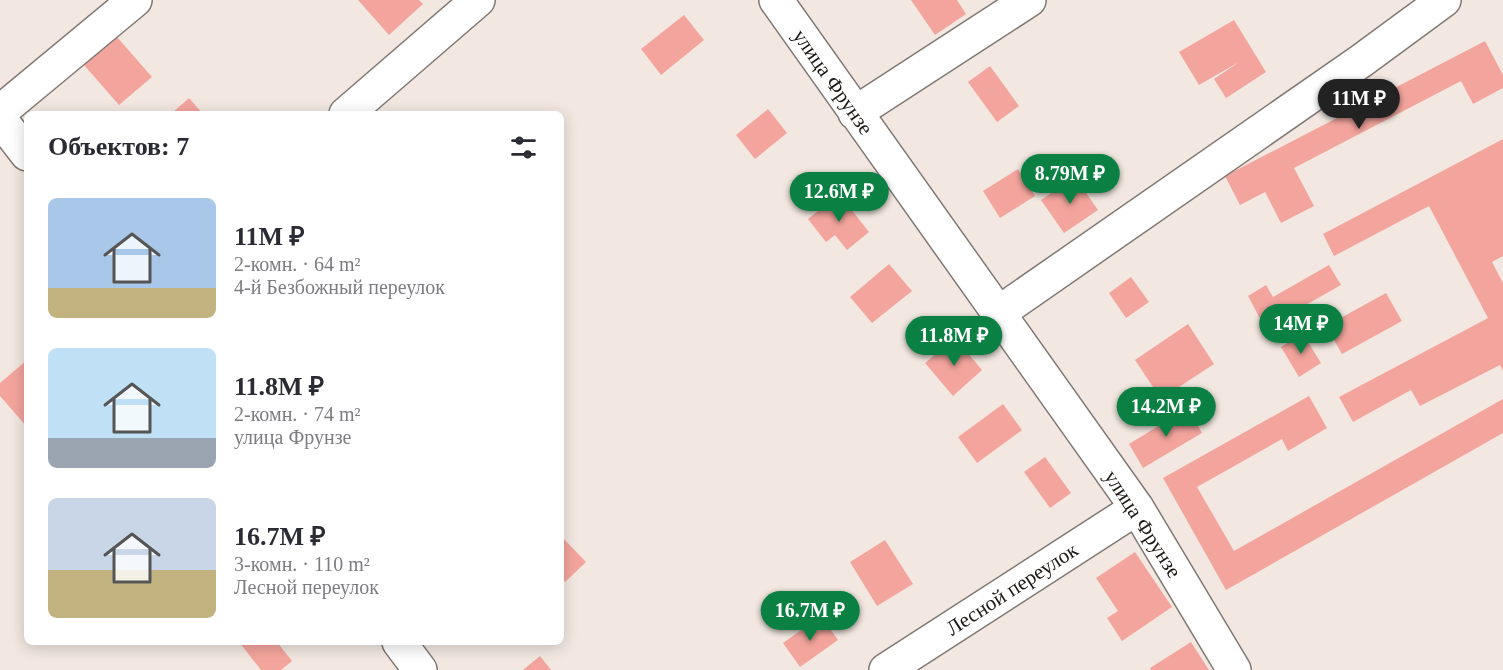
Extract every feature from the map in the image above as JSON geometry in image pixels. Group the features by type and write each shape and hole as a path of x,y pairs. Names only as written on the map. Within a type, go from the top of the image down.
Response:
{"street":[{"path":"0,112 135,0"},
{"path":"349,111 478,0"},
{"name":"улица Фрунзе","path":"776,0 1137,508 1234,670"},
{"path":"855,113 1029,0"},
{"path":"997,314 1361,61 1444,0"},
{"path":"0,119 24,150"},
{"name":"Лесной переулок","path":"886,670 1137,508"},
{"path":"401,645 420,670"}],"building":[{"path":"358,0 419,0 423,4 389,35"},
{"path":"911,0 957,0 966,14 935,35"},
{"path":"684,15 704,40 661,75 641,49"},
{"path":"1234,20 1266,72 1226,98 1214,79 1239,62 1199,85 1179,52"},
{"path":"117,37 152,77 119,105 84,65"},
{"path":"1485,41 1503,75 1503,88 1473,104 1461,81 1294,168 1314,206 1281,223 1265,192 1240,205 1225,176"},
{"path":"990,66 1019,106 997,122 968,82"},
{"path":"189,98 200,111 174,111"},
{"path":"768,109 787,133 755,159 736,135"},
{"path":"1503,139 1503,256 1492,262 1503,283 1503,371 1500,365 1420,406 1411,390 1353,422 1339,397 1488,318 1429,206 1334,256 1323,234"},
{"path":"1018,169 1035,196 1000,218 983,191"},
{"path":"1075,177 1098,210 1064,233 1041,200"},
{"path":"839,194 869,232 847,250 835,235 826,242 808,219"},
{"path":"889,264 912,291 872,323 850,297"},
{"path":"1329,265 1341,285 1265,328 1248,296 1266,285 1273,297"},
{"path":"1131,277 1149,302 1126,318 1109,293"},
{"path":"1386,293 1402,321 1342,354 1326,326"},
{"path":"1188,324 1214,364 1161,399 1135,360"},
{"path":"1303,334 1321,363 1299,377 1281,347"},
{"path":"955,338 982,370 953,396 925,363"},
{"path":"24,363 24,424 0,396 0,383"},
{"path":"1309,396 1327,428 1288,451 1282,439 1197,487 1234,551 1503,399 1503,433 1226,590 1163,478"},
{"path":"1003,404 1022,430 977,463 958,437"},
{"path":"1188,408 1202,433 1143,468 1129,444"},
{"path":"1045,457 1071,493 1050,508 1024,472"},
{"path":"564,539 586,562 564,581"},
{"path":"885,540 913,584 877,606 850,562"},
{"path":"1135,552 1172,607 1122,641 1107,618 1118,611 1096,578"},
{"path":"821,616 838,640 800,667 783,643"},
{"path":"1191,642 1209,670 1151,670 1150,668"},
{"path":"241,645 279,645 292,661 281,670 261,670"},
{"path":"540,656 551,670 523,670"}]}
